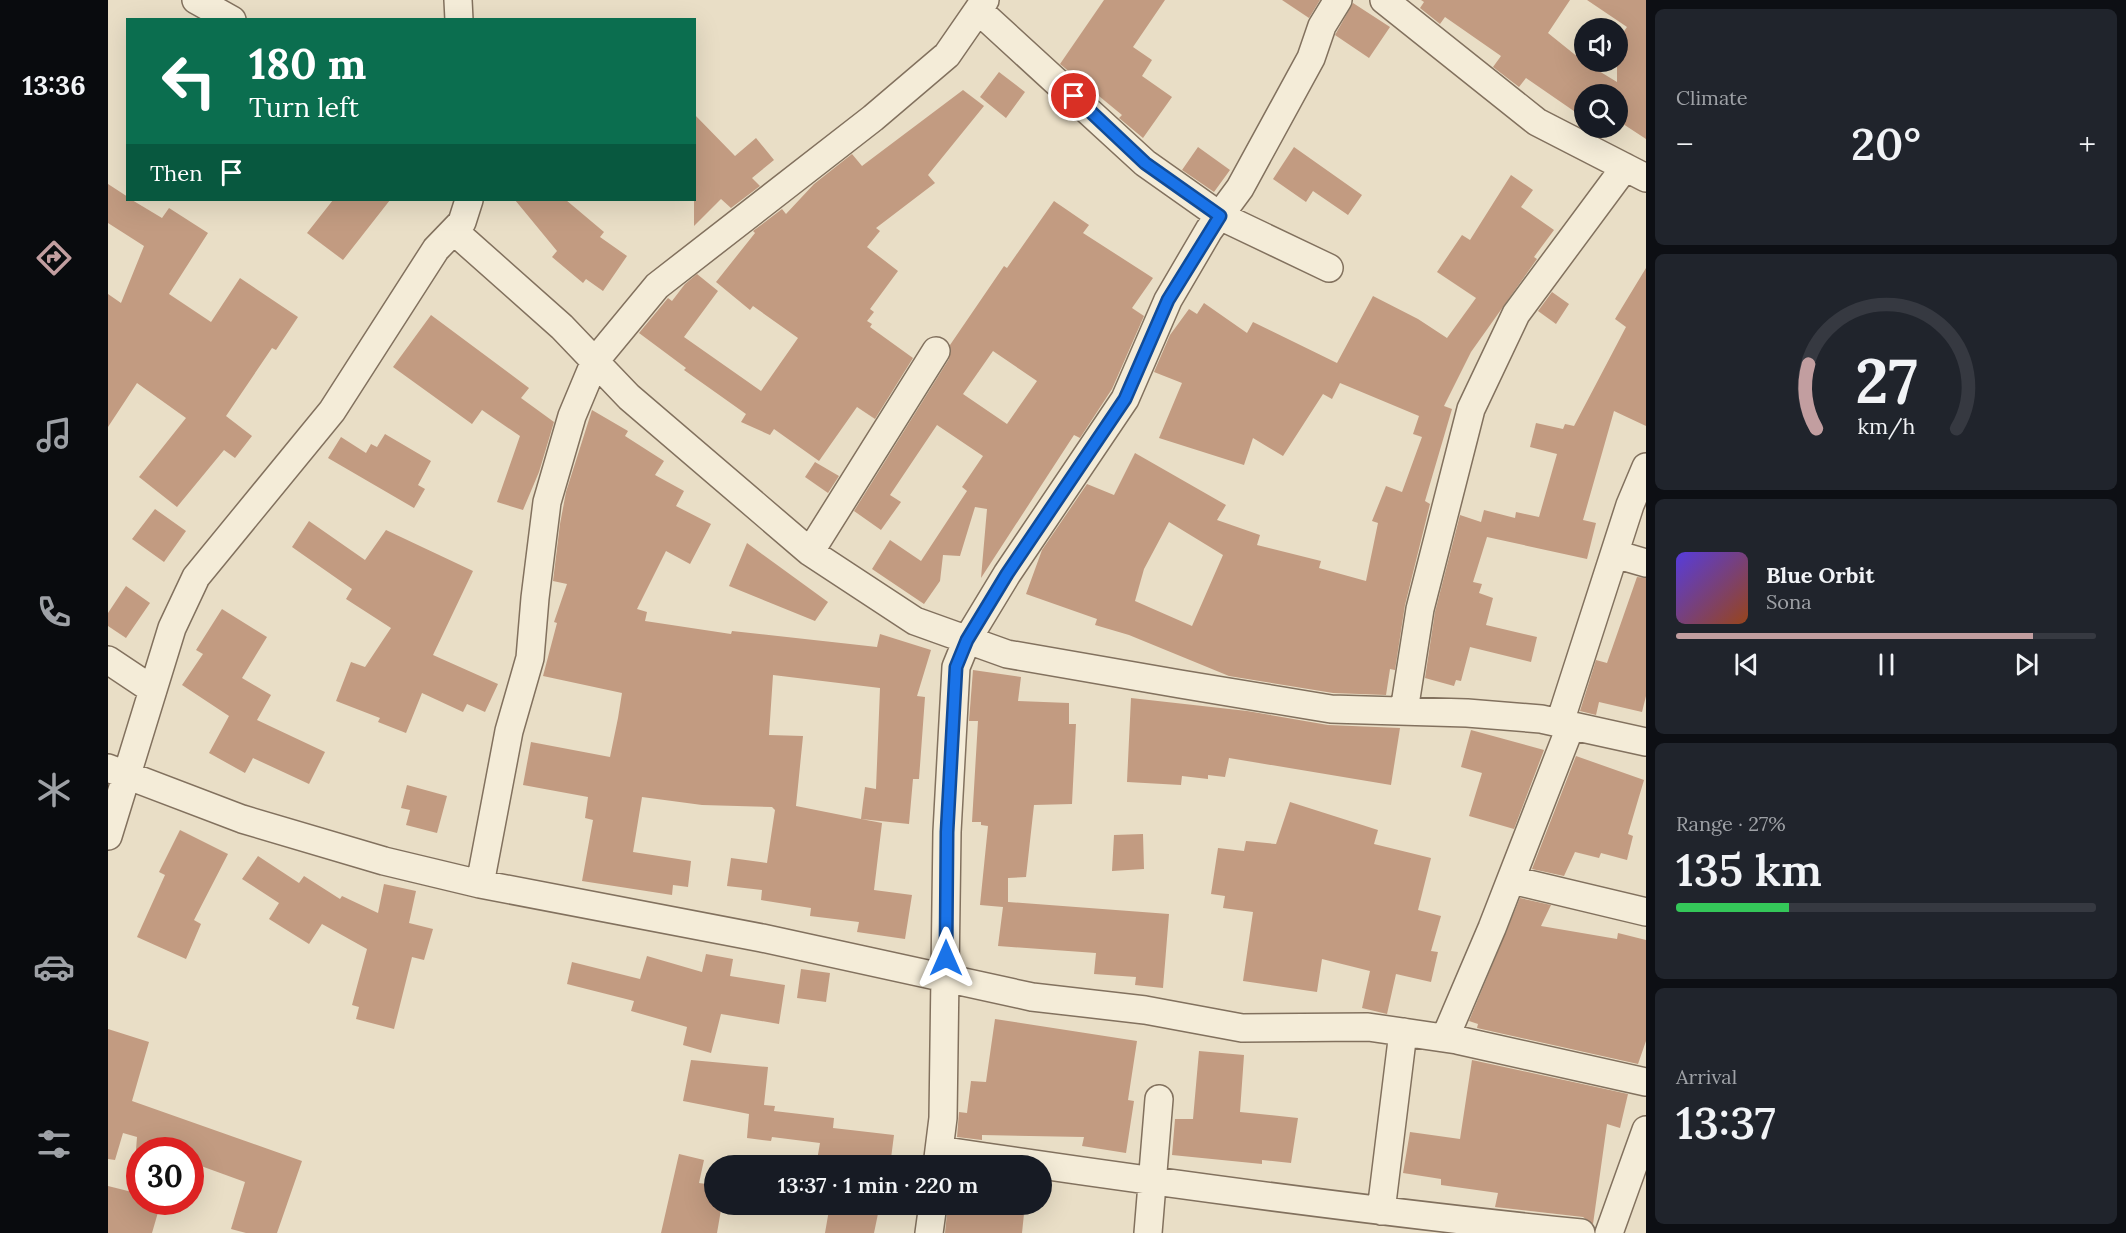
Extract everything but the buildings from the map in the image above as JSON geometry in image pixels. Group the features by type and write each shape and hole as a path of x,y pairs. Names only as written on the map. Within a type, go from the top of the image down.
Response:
{"street":[{"path":"196,0 228,18"},
{"path":"458,0 459,18"},
{"path":"938,1155 943,1118 947,832 956,667 967,640 1007,574 1125,399 1168,300 1240,188 1311,58 1322,26 1338,0"},
{"path":"1384,0 1537,123 1635,172 1516,314 1471,409 1420,609 1404,711"},
{"path":"480,884 509,731 530,658 547,501 572,416 595,361 657,286 864,125 947,55 981,5 1145,163 1220,216 1329,268"},
{"path":"108,836 118,771 153,690 172,628 196,577 332,411 436,249 462,222 469,201"},
{"path":"454,231 562,327 629,397 810,552 915,621 1007,654 1319,707 1467,713 1566,724 1646,742"},
{"path":"810,552 936,351"},
{"path":"1445,1038 1512,880 1566,724 1615,554 1646,467"},
{"path":"1615,554 1646,563"},
{"path":"108,660 153,690"},
{"path":"118,771 242,819 384,861 480,884 762,938 1032,997 1145,1010 1242,1028 1368,1027 1445,1038 1646,1082"},
{"path":"1512,880 1646,912"},
{"path":"1381,1211 1403,1032"},
{"path":"1148,1233 1159,1100"},
{"path":"1609,1233 1646,1130"},
{"path":"1052,1170 1581,1233"},
{"path":"929,1233 931,1215"}],"route":[{"path":"946,958 947,832 956,667 967,640 1007,574 1125,399 1168,300 1209,230 1220,216 1145,163 1074,96"}]}
